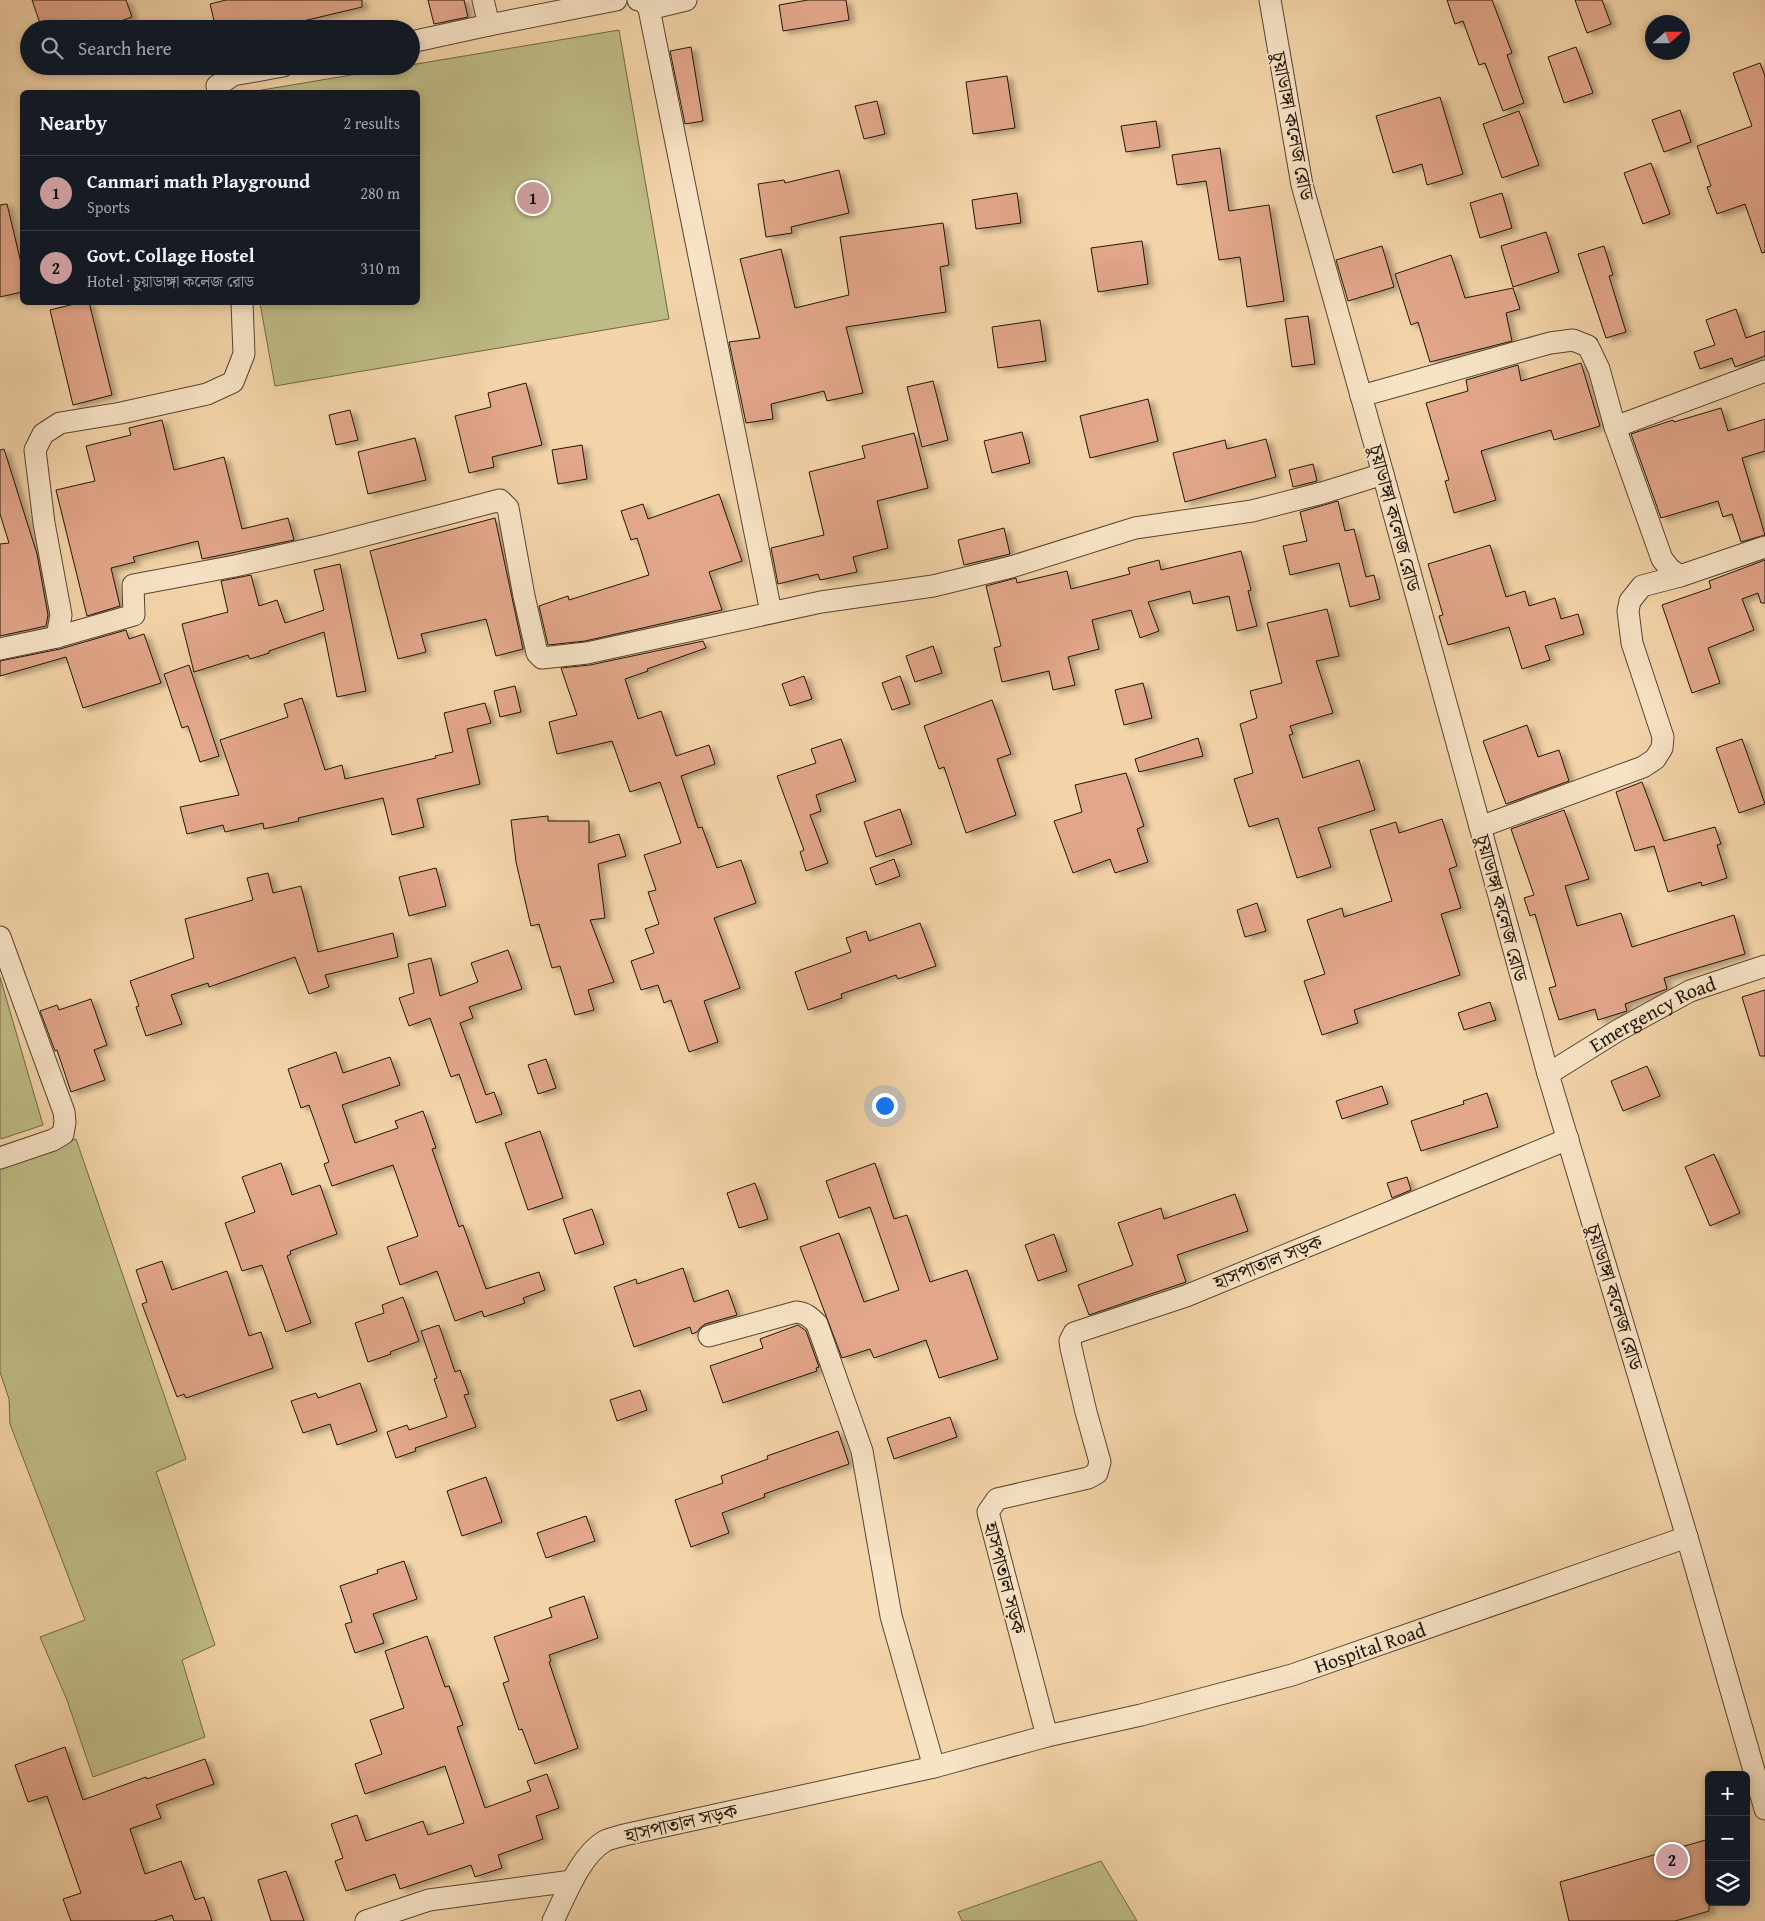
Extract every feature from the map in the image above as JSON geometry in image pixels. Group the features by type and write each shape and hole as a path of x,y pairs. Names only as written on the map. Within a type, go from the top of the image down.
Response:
{"street":[{"path":"483,0 489,24"},
{"path":"420,40 489,24 616,0"},
{"path":"686,0 644,4 771,612"},
{"name":"চুয়াডাঙ্গা কলেজ রোড","path":"1270,0 1302,185 1362,396 1548,1074 1687,1537 1765,1809"},
{"path":"218,90 217,86 233,75"},
{"path":"57,637 61,615 44,523 35,450 43,434 60,423 122,413 207,394 233,382 244,354 242,305"},
{"path":"1362,396 1550,343 1573,340 1588,346 1599,370 1615,427 1662,559 1670,569 1680,576"},
{"path":"1615,427 1765,371"},
{"path":"0,649 57,637 134,614 133,585 245,564 327,545 500,500 508,508 524,596 538,653 542,658 587,653 821,602 934,586 1011,567 1135,528 1252,511 1322,493 1383,474"},
{"path":"1480,827 1628,773 1643,767 1655,759 1662,748 1663,737 1632,643 1628,610 1630,601 1642,586 1680,576 1765,546"},
{"path":"0,937 64,1112 65,1122 63,1134 53,1140 0,1158"},
{"name":"Emergency Road","path":"1548,1074 1617,1031 1690,992 1765,966"},
{"name":"হাসপাতাল সড়ক","path":"553,1921 572,1881 589,1856 604,1842 624,1835 934,1767 1047,1736 988,1512 997,1499 1088,1478 1097,1473 1100,1462 1071,1348 1070,1341 1074,1333 1186,1296 1568,1139"},
{"path":"709,1336 796,1312 809,1316 817,1324 862,1451 891,1616 934,1767"},
{"name":"Hospital Road","path":"1047,1736 1141,1715 1292,1675 1687,1537"},
{"path":"366,1921 429,1900 572,1881"}],"shaded area":[{"path":"619,30 669,319 275,386 260,305 420,305 420,90 262,90 351,75 420,75 420,63"},
{"path":"0,977 43,1125 1,1139 0,1137"},
{"path":"76,1139 186,1459 156,1472 215,1645 182,1660 205,1737 93,1777 67,1700 40,1637 85,1620 10,1424 9,1399 0,1372 0,1166"},
{"path":"1101,1861 1137,1921 962,1921 958,1912"}],"building":[{"path":"32,0 126,0 132,17 124,20 39,20"},
{"path":"226,0 362,0 362,7 307,20 214,20 210,4"},
{"path":"428,0 464,0 468,17 434,24"},
{"path":"808,0 846,0 849,20 783,31 779,5"},
{"path":"1447,0 1492,0 1512,53 1507,55 1524,103 1503,111 1485,63 1479,65 1463,21 1455,24"},
{"path":"1575,0 1602,0 1611,24 1587,33"},
{"path":"691,47 703,121 685,124 670,51"},
{"path":"1576,47 1593,93 1564,103 1548,57"},
{"path":"1760,63 1765,76 1765,252 1762,253 1745,204 1717,214 1707,187 1711,186 1697,146 1752,126 1733,73"},
{"path":"1007,76 1015,128 973,134 966,82"},
{"path":"1440,97 1463,174 1427,185 1422,164 1393,173 1376,116"},
{"path":"877,101 885,134 864,139 855,106"},
{"path":"1680,110 1691,142 1664,152 1652,120"},
{"path":"1519,111 1539,165 1502,178 1483,124"},
{"path":"1156,121 1160,147 1126,152 1121,126"},
{"path":"1220,148 1229,211 1269,205 1284,301 1247,307 1240,257 1219,260 1206,181 1177,185 1172,155"},
{"path":"1651,163 1670,214 1643,224 1624,173"},
{"path":"839,170 849,213 791,227 792,233 766,237 758,184 784,180 785,183"},
{"path":"1017,193 1021,223 976,229 972,200"},
{"path":"1502,193 1512,228 1480,238 1470,203"},
{"path":"7,204 20,259 20,292 0,297 0,205"},
{"path":"943,223 949,265 940,267 946,312 846,327 863,393 827,401 824,391 771,404 773,419 746,423 729,342 760,338 740,259 781,249 795,308 849,295 840,237"},
{"path":"1546,232 1559,272 1513,287 1501,246"},
{"path":"1142,241 1148,284 1098,292 1091,248"},
{"path":"1382,246 1394,287 1348,301 1336,260"},
{"path":"1604,246 1613,275 1609,276 1626,332 1606,338 1578,254"},
{"path":"1451,255 1465,298 1513,288 1520,309 1506,313 1512,341 1430,362 1418,322 1411,325 1395,274"},
{"path":"70,305 90,305 112,395 73,405 50,310"},
{"path":"1736,309 1746,338 1765,331 1765,356 1735,367 1732,358 1700,369 1694,352 1715,345 1706,320"},
{"path":"1308,316 1315,364 1292,367 1285,319"},
{"path":"1040,320 1046,361 998,368 992,327"},
{"path":"1581,363 1600,426 1554,440 1551,430 1481,451 1496,500 1454,513 1445,481 1449,480 1426,403 1468,391 1466,380 1518,365 1521,381"},
{"path":"933,381 948,440 922,447 907,387"},
{"path":"526,383 542,445 492,457 494,467 469,473 455,416 491,407 488,393"},
{"path":"1148,399 1158,441 1090,458 1080,416"},
{"path":"1721,408 1728,431 1765,419 1765,451 1742,458 1765,535 1741,542 1732,514 1723,517 1718,501 1661,518 1631,434 1673,420 1674,422"},
{"path":"350,410 358,440 336,445 329,415"},
{"path":"162,420 174,470 224,457 242,529 288,518 294,540 202,559 198,541 133,557 135,562 111,568 120,606 87,616 56,490 95,481 86,446 131,435 129,428"},
{"path":"1022,432 1030,463 992,473 984,441"},
{"path":"914,433 928,488 877,501 888,548 853,557 857,572 820,580 818,574 778,584 771,548 824,535 809,472 865,458 862,446"},
{"path":"415,438 426,480 368,494 358,452"},
{"path":"1266,439 1276,477 1185,502 1173,453 1225,440 1227,449"},
{"path":"582,445 587,479 558,484 552,450"},
{"path":"4,449 37,554 48,615 46,626 0,636 0,544 9,543 0,514 0,450"},
{"path":"1313,464 1317,481 1293,487 1289,470"},
{"path":"719,494 742,561 709,572 722,610 585,641 548,645 539,606 568,596 569,600 649,575 637,538 631,540 621,511 643,504 648,519"},
{"path":"1338,501 1345,531 1354,529 1366,577 1374,575 1380,599 1350,607 1339,563 1290,575 1283,546 1307,541 1300,512"},
{"path":"495,518 523,649 496,656 486,619 421,634 426,652 398,659 370,551"},
{"path":"1004,528 1010,554 964,565 958,540"},
{"path":"1490,545 1506,597 1525,591 1529,606 1555,598 1561,619 1578,614 1584,634 1545,646 1550,660 1522,669 1509,627 1448,645 1439,616 1443,615 1428,564"},
{"path":"1241,551 1251,590 1248,591 1257,626 1237,631 1229,596 1193,604 1190,591 1148,602 1159,631 1140,638 1131,610 1092,620 1099,649 1068,657 1075,685 1053,690 1049,671 1002,682 994,648 1001,646 986,586 1016,578 1017,583 1067,571 1071,589 1130,574 1128,568 1159,560 1161,570"},
{"path":"1765,560 1765,603 1761,603 1758,593 1742,599 1754,630 1708,648 1720,683 1692,693 1662,605 1711,588 1709,581"},
{"path":"340,564 366,691 337,697 324,632 250,659 248,655 194,672 182,624 228,612 221,581 251,575 259,606 277,600 285,623 324,610 314,570"},
{"path":"1327,609 1339,656 1316,661 1333,713 1290,726 1293,734 1289,735 1303,778 1359,760 1375,810 1318,828 1331,867 1297,878 1278,818 1249,827 1234,779 1253,773 1240,724 1257,718 1250,691 1282,683 1267,623"},
{"path":"126,630 129,639 144,634 161,683 83,708 66,657 0,676 0,661 60,649"},
{"path":"703,641 706,648 625,679 638,719 661,711 676,756 709,745 715,764 681,776 698,828 702,827 717,868 741,860 756,903 714,918 740,988 704,1001 718,1042 689,1052 671,1000 664,1003 658,985 641,990 631,961 654,953 645,929 659,924 648,892 656,890 644,855 681,843 660,782 630,792 612,741 557,754 549,722 577,715 561,668 590,665"},
{"path":"933,646 942,673 915,682 906,656"},
{"path":"189,665 219,756 200,762 188,726 182,728 164,674"},
{"path":"804,676 812,699 790,706 782,684"},
{"path":"900,676 910,704 892,710 882,683"},
{"path":"1143,683 1152,718 1124,725 1115,690"},
{"path":"515,686 521,712 500,717 494,691"},
{"path":"302,698 325,770 342,765 345,779 436,758 435,756 453,752 444,713 485,703 491,723 467,729 480,784 417,799 424,827 392,835 383,798 298,818 299,821 264,829 263,823 225,832 223,825 187,834 180,807 239,795 220,740 288,717 284,704"},
{"path":"992,700 1011,754 997,759 1016,815 966,833 944,767 939,769 924,726"},
{"path":"1527,725 1538,757 1559,750 1569,781 1506,804 1483,741"},
{"path":"1198,738 1203,756 1139,772 1135,759"},
{"path":"841,739 856,781 816,795 821,811 810,815 828,863 806,871 800,852 804,850 777,776 816,763 811,749"},
{"path":"1742,739 1765,804 1739,813 1716,748"},
{"path":"1126,773 1144,826 1137,829 1148,862 1115,873 1110,859 1073,873 1054,821 1082,812 1075,785"},
{"path":"1642,782 1664,841 1715,827 1721,844 1717,845 1727,878 1702,886 1701,882 1668,892 1654,846 1635,851 1616,792"},
{"path":"900,809 912,844 876,857 864,822"},
{"path":"1564,810 1589,879 1565,886 1577,926 1621,913 1632,947 1734,915 1745,954 1664,978 1667,989 1625,1004 1627,1011 1598,1020 1595,1009 1559,1020 1549,988 1556,986 1535,914 1530,916 1524,898 1534,895 1511,829"},
{"path":"548,816 548,821 589,821 589,843 619,834 626,856 598,864 605,918 590,920 614,982 588,990 594,1010 575,1015 560,966 552,968 539,924 531,926 516,862 511,820"},
{"path":"1442,819 1457,866 1449,869 1461,908 1441,914 1460,975 1354,1010 1358,1023 1322,1035 1304,981 1325,974 1307,920 1342,908 1344,917 1392,901 1370,830 1396,822 1399,833"},
{"path":"894,859 900,876 876,885 870,868"},
{"path":"436,868 446,906 409,916 399,877"},
{"path":"268,873 273,893 301,886 318,952 393,933 398,957 325,975 329,987 309,994 295,957 209,987 208,983 171,995 182,1024 146,1036 136,1007 139,1006 130,981 194,958 185,919 253,900 247,878"},
{"path":"1257,903 1266,931 1245,937 1237,910"},
{"path":"920,923 936,966 898,979 896,975 841,994 842,998 808,1010 795,972 851,952 846,938 866,931 869,941"},
{"path":"508,950 522,989 469,1007 473,1018 460,1023 486,1095 494,1092 502,1114 476,1123 459,1074 451,1077 430,1018 409,1026 399,998 414,993 408,964 431,958 440,996 478,982 471,963"},
{"path":"1765,990 1765,1056 1760,1056 1742,997"},
{"path":"91,999 107,1045 94,1050 105,1080 71,1092 57,1050 55,1051 40,1011 57,1005 59,1010"},
{"path":"1490,1002 1496,1020 1464,1030 1458,1013"},
{"path":"336,1052 343,1073 390,1057 400,1085 342,1105 355,1143 398,1128 395,1121 423,1111 436,1148 432,1149 459,1227 463,1225 486,1289 539,1272 545,1290 523,1298 525,1303 484,1317 482,1311 455,1321 437,1271 400,1285 387,1247 418,1236 393,1165 332,1186 324,1164 329,1162 309,1105 301,1108 288,1069"},
{"path":"546,1059 556,1088 538,1094 528,1065"},
{"path":"1647,1066 1660,1096 1623,1111 1611,1081"},
{"path":"1382,1086 1388,1104 1342,1119 1336,1101"},
{"path":"1487,1093 1498,1127 1421,1151 1411,1121 1464,1104 1463,1101"},
{"path":"540,1131 563,1198 528,1210 505,1143"},
{"path":"1714,1154 1740,1213 1710,1226 1685,1167"},
{"path":"281,1163 292,1195 320,1185 337,1234 290,1251 291,1254 287,1256 311,1323 286,1332 262,1265 242,1271 225,1223 255,1212 242,1177"},
{"path":"875,1163 894,1219 907,1215 930,1282 967,1270 998,1359 939,1378 926,1340 874,1358 870,1349 842,1358 800,1247 839,1233 864,1302 899,1290 870,1207 839,1218 826,1181"},
{"path":"1407,1177 1411,1190 1392,1198 1387,1183"},
{"path":"755,1183 768,1219 739,1228 727,1193"},
{"path":"1235,1194 1248,1231 1177,1255 1186,1282 1089,1315 1078,1285 1133,1265 1118,1223 1161,1208 1164,1219"},
{"path":"592,1209 604,1244 575,1254 563,1219"},
{"path":"1054,1234 1067,1271 1038,1281 1025,1245"},
{"path":"162,1261 172,1290 227,1271 249,1336 261,1332 273,1368 186,1398 184,1394 177,1397 142,1304 147,1302 136,1270"},
{"path":"683,1268 694,1302 728,1290 737,1315 705,1324 692,1334 690,1327 634,1347 614,1287 636,1279 637,1284"},
{"path":"403,1297 419,1341 368,1362 355,1323 384,1313 382,1305"},
{"path":"439,1325 455,1372 460,1370 469,1394 464,1395 476,1427 415,1448 416,1451 396,1458 387,1432 407,1425 409,1430 447,1417 434,1379 437,1378 421,1331"},
{"path":"798,1325 806,1331 819,1367 816,1368 817,1371 723,1403 710,1366 763,1348 760,1339"},
{"path":"360,1383 377,1431 337,1445 330,1424 303,1433 291,1401 316,1393 318,1398"},
{"path":"640,1390 647,1410 617,1421 610,1400"},
{"path":"950,1417 957,1437 894,1459 887,1438"},
{"path":"838,1431 849,1464 764,1494 765,1497 722,1513 729,1533 691,1547 675,1500 723,1483 721,1476 768,1459 767,1456"},
{"path":"486,1477 502,1522 462,1536 447,1491"},
{"path":"586,1516 595,1541 546,1558 537,1533"},
{"path":"404,1561 417,1599 373,1614 384,1643 355,1653 345,1624 352,1622 340,1586 378,1573 377,1570"},
{"path":"584,1596 598,1638 549,1655 551,1661 549,1662 578,1748 535,1764 522,1729 519,1730 503,1683 509,1681 494,1637 552,1617 549,1608"},
{"path":"427,1636 445,1687 449,1686 463,1725 457,1727 485,1808 531,1791 527,1781 547,1774 559,1808 536,1816 543,1839 498,1855 502,1868 475,1877 471,1865 400,1889 395,1874 346,1891 335,1861 343,1858 331,1824 357,1815 366,1841 423,1821 428,1835 464,1823 445,1766 365,1794 355,1764 382,1754 370,1720 404,1708 385,1651"},
{"path":"65,1747 83,1800 146,1777 147,1779 205,1759 214,1784 156,1805 161,1818 130,1829 145,1874 181,1861 195,1900 204,1897 212,1921 174,1921 172,1915 154,1921 71,1921 63,1899 81,1893 47,1796 28,1802 15,1765"},
{"path":"1705,1840 1705,1906 1709,1906 1709,1911 1675,1921 1569,1921 1560,1882"},
{"path":"286,1871 304,1921 271,1921 258,1880"}],"place":[{"name":"Canmari math Playground","path":"533,198"},
{"name":"Govt. Collage Hostel","path":"1672,1860"}]}
